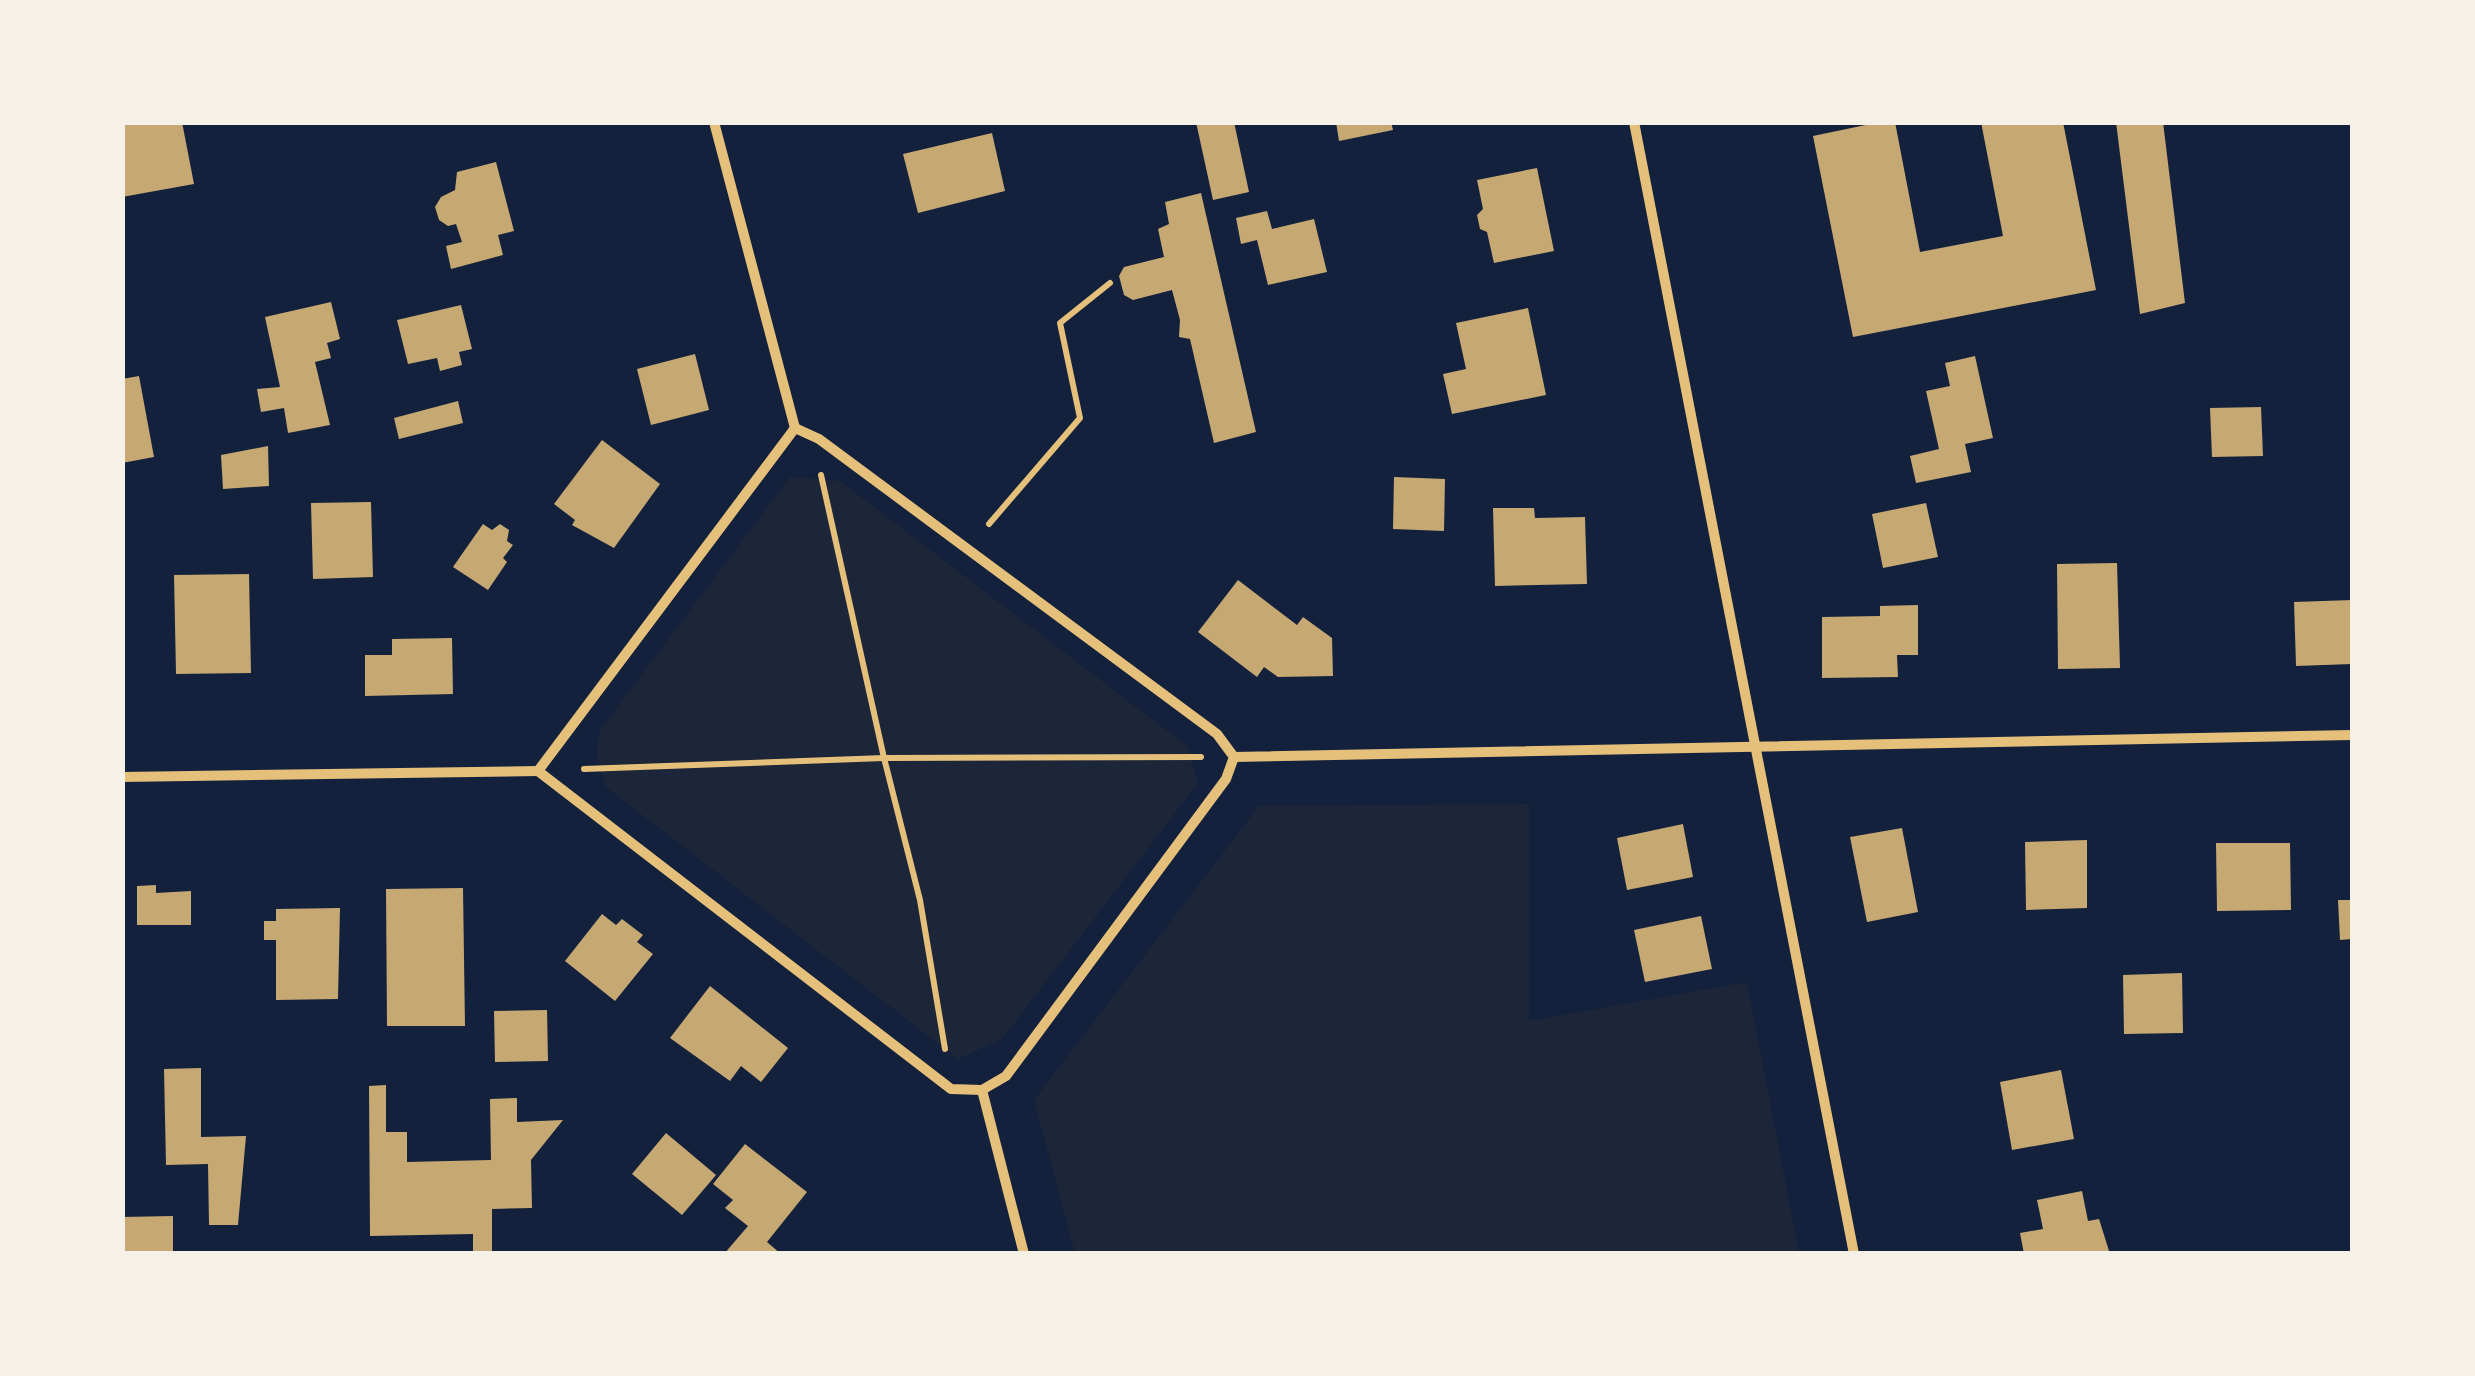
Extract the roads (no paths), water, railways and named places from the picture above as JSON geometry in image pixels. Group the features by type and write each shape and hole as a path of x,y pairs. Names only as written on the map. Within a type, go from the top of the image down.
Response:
{"street":[{"path":"714,122 795,428"},
{"path":"1634,122 1854,1254"},
{"path":"795,428 820,439 1217,734 1234,756"},
{"path":"538,771 795,428"},
{"path":"1234,756 2352,735"},
{"path":"122,778 538,771 951,1089 982,1090 1006,1076 1226,779 1234,756"},
{"path":"982,1090 1024,1254"}]}
